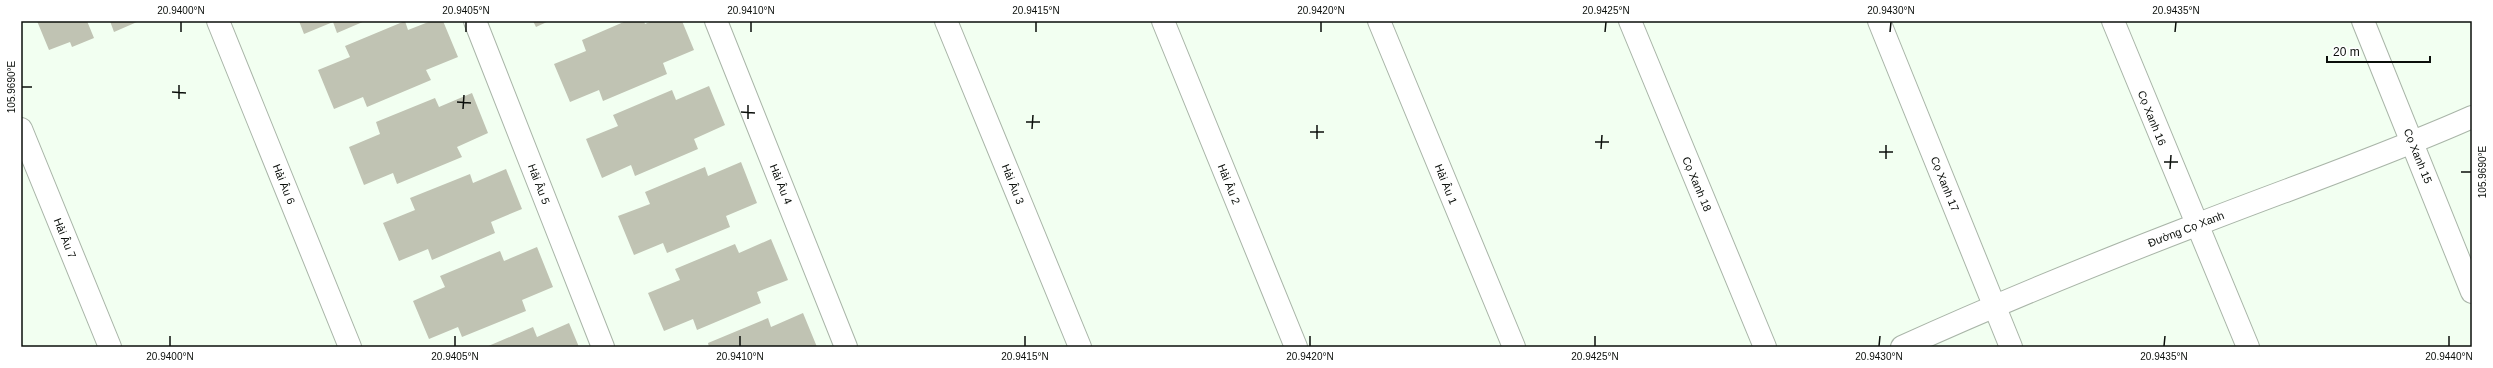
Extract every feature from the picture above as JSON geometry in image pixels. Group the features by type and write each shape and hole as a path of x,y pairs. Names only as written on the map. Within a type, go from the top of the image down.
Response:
{"street":[{"name":"Hải Âu 6","path":"218,21 350,347"},
{"name":"Hải Âu 5","path":"475,21 604,347"},
{"name":"Hải Âu 4","path":"716,21 846,347"},
{"name":"Hải Âu 3","path":"946,21 1080,347"},
{"name":"Hải Âu 2","path":"1163,21 1296,347"},
{"name":"Hải Âu 1","path":"1379,21 1514,347"},
{"name":"Cọ Xanh 18","path":"1630,21 1765,347"},
{"name":"Cọ Xanh 17","path":"1879,21 2011,347"},
{"name":"Cọ Xanh 16","path":"2113,21 2196,225 2248,347"},
{"name":"Cọ Xanh 15","path":"2363,21 2472,292"},
{"name":"Đường Cọ Xanh","path":"1902,347 1994,306 2196,225 2413,143 2472,117"},
{"name":"Hải Âu 7","path":"21,129 110,347"}],"building":[{"path":"37,21 87,21 94,38 72,47 70,42 49,50"},
{"path":"110,21 137,21 137,22 114,32"},
{"path":"299,21 365,21 337,33 333,22 304,34"},
{"path":"405,21 408,30 431,21 443,21 458,57 426,70 431,80 367,107 363,97 334,109 318,70 350,57 345,46"},
{"path":"533,21 549,21 536,27"},
{"path":"626,21 644,21 645,24 652,21 682,21 694,50 663,63 667,74 603,101 599,90 570,102 554,64 586,51 582,40"},
{"path":"709,86 725,125 694,139 698,149 635,176 631,165 602,178 586,139 618,126 613,115 672,90 676,100"},
{"path":"472,93 488,133 457,147 462,157 397,184 393,173 364,185 349,147 380,134 376,122 435,98 439,107"},
{"path":"741,162 757,203 726,216 730,227 667,253 663,243 634,255 618,216 650,204 645,192 705,167 708,176"},
{"path":"506,169 522,209 491,222 495,233 432,260 428,249 399,261 383,223 415,210 410,198 470,174 473,183"},
{"path":"771,239 788,280 757,292 761,303 697,330 693,319 664,331 648,293 680,280 675,269 735,244 739,253"},
{"path":"537,247 553,287 522,300 526,311 462,337 458,327 429,339 413,301 445,287 440,276 500,251 504,261"},
{"path":"803,313 817,347 709,347 708,343 768,318 771,327"},
{"path":"569,323 579,347 486,347 533,327 537,337"}]}
